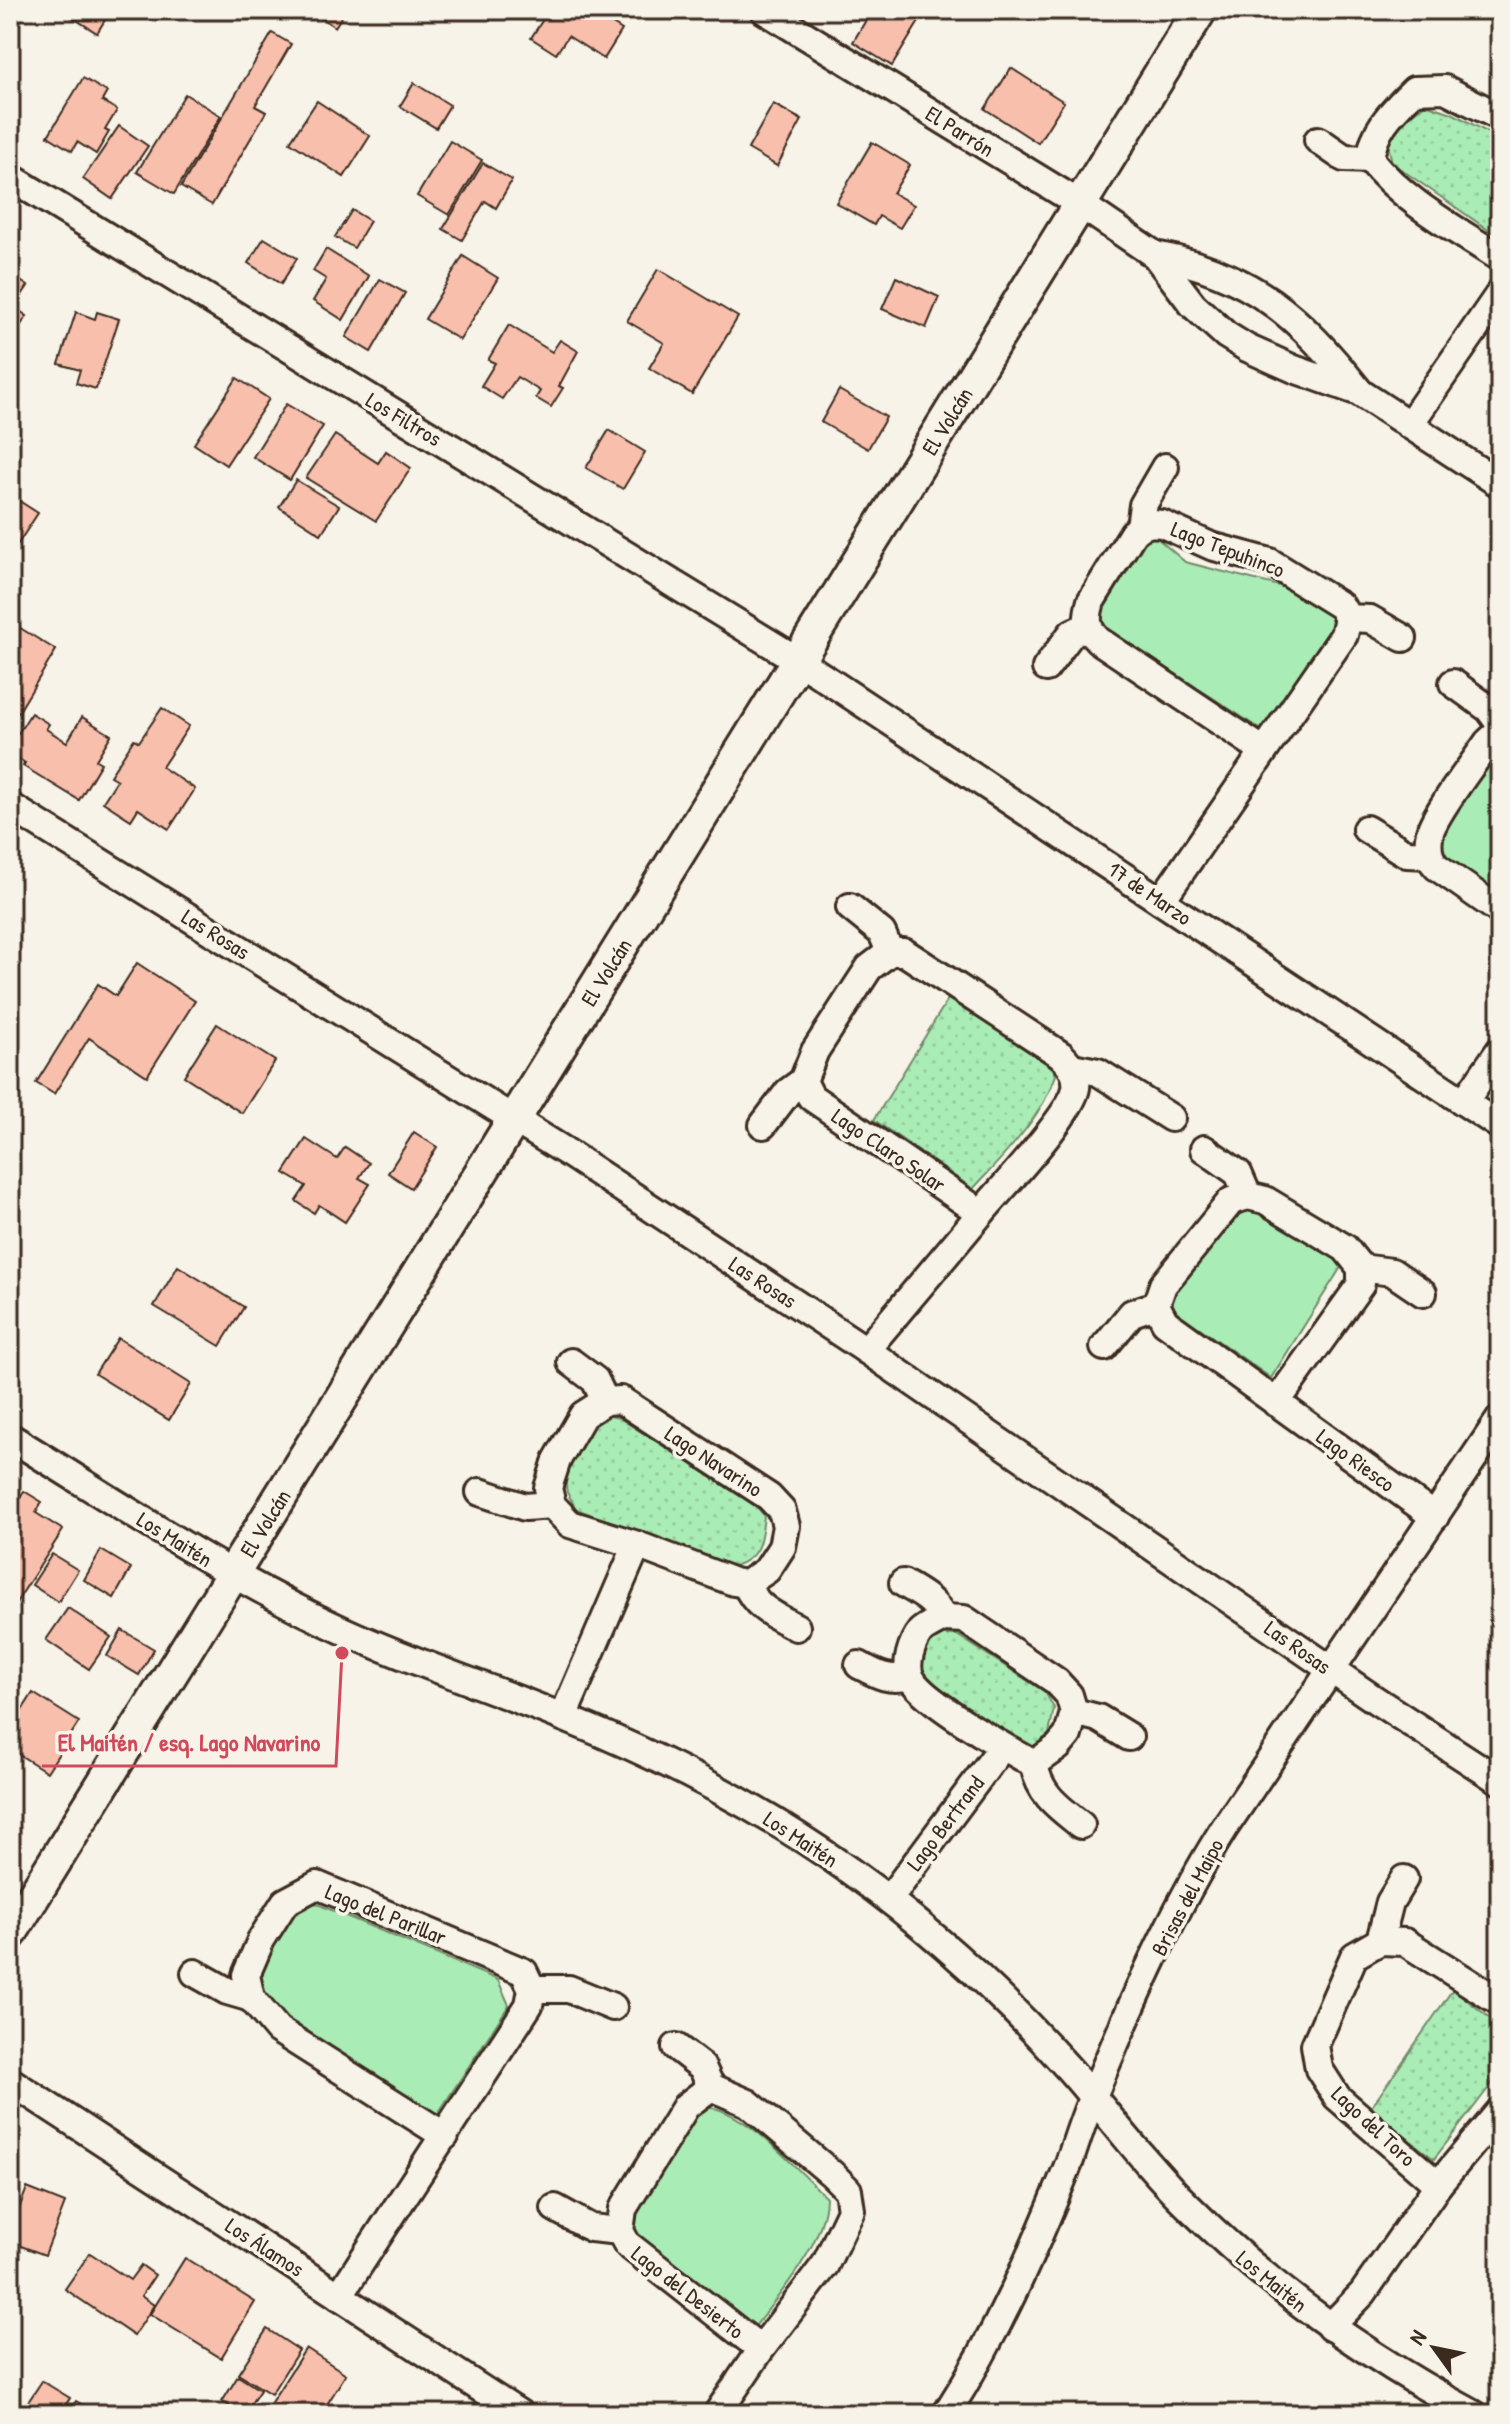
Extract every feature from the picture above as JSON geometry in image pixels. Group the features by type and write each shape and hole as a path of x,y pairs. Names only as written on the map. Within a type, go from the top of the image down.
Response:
{"street":[{"name":"El Parrón","path":"764,10 1080,204 1155,255 1193,305 1226,335 1268,358 1359,392 1500,484"},
{"name":"El Volcán","path":"10,1934 1200,10"},
{"path":"1500,117 1445,89 1414,90 1385,118 1372,143 1370,159 1415,203 1500,258"},
{"path":"1318,140 1344,158 1370,159"},
{"name":"Los Filtros","path":"10,177 799,661"},
{"name":"El Parrón","path":"1155,255 1206,267 1275,303 1317,341 1359,392"},
{"path":"1409,425 1500,293"},
{"name":"Lago Tepuhinco","path":"1140,527 1143,505 1165,467"},
{"name":"Lago Tepuhinco","path":"1088,626 1087,613 1091,601 1133,533 1151,523 1162,524 1211,546 1280,566 1341,606 1348,618 1370,619 1403,638"},
{"path":"1161,901 1344,635 1348,618"},
{"path":"1046,668 1072,633 1088,626 1098,640 1264,751"},
{"name":"17 de Marzo","path":"799,661 1500,1126"},
{"path":"1453,683 1489,709 1500,724"},
{"path":"1500,731 1488,742 1429,836 1429,855 1437,867 1500,911"},
{"name":"Las Rosas","path":"10,806 516,1119 866,1350 1332,1670 1500,1781"},
{"path":"1366,829 1407,854 1429,855"},
{"path":"850,907 882,933 890,952"},
{"path":"763,1125 788,1092 803,1081 815,1051 869,968 890,952 904,952 1061,1055 1072,1067 1077,1084 1069,1107 866,1350"},
{"path":"1464,1102 1500,1050"},
{"path":"1072,1067 1098,1072 1171,1118"},
{"name":"Lago Claro Solar","path":"803,1081 811,1097 981,1213"},
{"path":"1204,1149 1238,1173 1248,1196"},
{"path":"1104,1347 1132,1313 1156,1305 1163,1285 1231,1201 1248,1196 1265,1200 1345,1248 1361,1268 1361,1284 1276,1403"},
{"path":"1361,1268 1392,1272 1423,1293"},
{"name":"Lago Riesco","path":"1156,1305 1165,1322 1435,1517"},
{"path":"571,1362 595,1380 605,1401 583,1415 557,1460 548,1488 552,1505 570,1524 746,1584 759,1606 796,1627"},
{"name":"Lago Navarino","path":"605,1401 621,1400 769,1497 782,1511 786,1526 782,1547 767,1570 746,1584"},
{"name":"Brisas del Maipo","path":"946,2414 991,2340 1018,2284 1093,2096 1184,1895 1225,1827 1500,1419"},
{"name":"Los Maitén","path":"10,1437 233,1574 347,1633 563,1717 676,1767 765,1815 889,1899 969,1966 1093,2096 1171,2189 1276,2286 1379,2361 1474,2414"},
{"path":"480,1492 525,1507 552,1505"},
{"path":"563,1717 637,1545"},
{"path":"903,1583 930,1599 943,1618"},
{"path":"1034,1764 1058,1747 1068,1735 1074,1712 1069,1695 1056,1681 964,1619 943,1618 922,1631 910,1651 909,1676 920,1692 1002,1747 1034,1764 1041,1789 1081,1825"},
{"path":"859,1665 888,1678 909,1676"},
{"path":"1074,1712 1098,1718 1129,1737"},
{"name":"Lago Bertrand","path":"889,1899 1002,1747"},
{"path":"1404,1879 1390,1902 1380,1941 1405,1942 1500,2002"},
{"name":"Lago del Parillar","path":"251,1998 246,1975 261,1940 285,1902 317,1885 524,1972 532,1989"},
{"name":"Lago del Toro","path":"1380,1941 1354,1956 1315,2045 1319,2069 1337,2097 1438,2185"},
{"path":"195,1973 227,1991 251,1998 278,2030 445,2136"},
{"path":"339,2296 529,2005 532,1989 569,1989 613,2007"},
{"name":"Lago del Desierto","path":"676,2047 702,2067 711,2087 748,2103 848,2190 851,2210 825,2265 761,2349 717,2414"},
{"name":"Los Álamos","path":"10,2081 520,2414"},
{"name":"Lago del Desierto","path":"711,2087 686,2106 623,2209 620,2231 627,2244 761,2349"},
{"path":"1330,2327 1363,2293 1438,2185 1500,2111"},
{"name":"Lago del Desierto","path":"555,2208 591,2228 620,2231"}],"green space":[{"path":"1425,104 1452,113 1500,139 1500,238 1392,163 1388,144 1403,120"},
{"path":"1149,531 1185,562 1283,587 1342,623 1268,734 1092,619"},
{"path":"1500,735 1500,894 1425,842"},
{"path":"948,999 1051,1063 1056,1075 1031,1121 973,1189 874,1120"},
{"path":"1235,1207 1257,1210 1343,1264 1271,1378 1174,1310 1168,1291"},
{"path":"605,1415 619,1418 754,1503 764,1516 760,1541 754,1553 734,1566 576,1509 566,1483 571,1461 590,1428"},
{"path":"934,1635 957,1635 1045,1692 1054,1708 1049,1734 1033,1748 997,1734 922,1683 920,1657"},
{"path":"315,1903 498,1980 509,2005 437,2115 287,2025 257,1991 262,1966 290,1917"},
{"path":"1453,1989 1500,2026 1500,2073 1434,2159 1370,2109"},
{"path":"701,2106 734,2116 751,2127 826,2197 824,2215 810,2250 753,2329 627,2230 646,2185"}],"building":[{"path":"61,10 111,10 97,33"},
{"path":"308,10 346,10 335,27"},
{"path":"549,10 615,10 608,21 622,30 604,59 568,36 556,54 531,38"},
{"path":"872,10 926,10 892,66 853,42"},
{"path":"272,33 291,44 255,106 266,112 212,205 181,187"},
{"path":"1011,68 1064,102 1038,143 985,109"},
{"path":"83,78 107,92 102,101 117,110 96,154 77,142 72,151 48,136"},
{"path":"414,83 450,105 436,128 400,106"},
{"path":"185,94 221,116 174,194 137,172"},
{"path":"317,101 370,136 344,177 290,142"},
{"path":"773,104 802,120 777,166 748,149"},
{"path":"119,126 148,146 112,199 83,179"},
{"path":"450,141 482,160 449,215 417,196"},
{"path":"872,142 910,165 893,193 914,205 900,228 879,216 874,225 836,203"},
{"path":"483,163 512,180 496,208 485,201 462,240 443,229"},
{"path":"352,210 370,221 354,248 335,237"},
{"path":"264,238 297,258 281,284 248,263"},
{"path":"326,249 369,276 343,320 313,301 326,279 313,271"},
{"path":"463,256 498,278 460,340 425,319"},
{"path":"658,269 738,317 692,394 649,368 664,343 627,321"},
{"path":"10,274 28,286 14,307 27,316 10,341"},
{"path":"896,277 939,297 926,328 882,309"},
{"path":"380,279 405,293 371,352 346,337"},
{"path":"76,312 95,319 97,312 119,319 96,389 76,383 80,370 59,364"},
{"path":"509,325 552,352 560,340 578,351 559,386 563,388 551,407 536,398 540,391 517,377 502,399 481,386 495,363 488,360"},
{"path":"237,378 269,399 226,465 194,444"},
{"path":"839,390 886,417 868,449 821,422"},
{"path":"286,404 323,426 290,480 253,457"},
{"path":"609,430 645,452 623,489 586,468"},
{"path":"335,435 378,463 386,451 411,468 376,521 306,478"},
{"path":"296,480 339,506 321,534 279,507"},
{"path":"10,495 38,513 10,556"},
{"path":"12,623 56,650 10,726 10,626"},
{"path":"162,708 189,726 162,767 195,789 169,829 138,809 131,820 103,802 117,780 110,776 134,739 139,742"},
{"path":"31,713 49,724 46,729 67,742 82,717 111,735 96,760 101,763 79,800 23,766 25,763 10,753 10,746"},
{"path":"137,963 195,1001 147,1076 89,1038 54,1094 36,1083 98,984 116,996"},
{"path":"217,1024 275,1061 242,1113 184,1076"},
{"path":"414,1132 437,1147 411,1188 388,1173"},
{"path":"306,1139 337,1159 345,1147 369,1163 359,1178 370,1184 345,1222 319,1205 314,1213 296,1201 306,1186 284,1173"},
{"path":"178,1266 244,1307 220,1346 154,1306"},
{"path":"118,1338 191,1384 169,1420 95,1374"},
{"path":"24,1491 42,1502 36,1513 63,1530 12,1609 10,1512"},
{"path":"101,1550 131,1568 114,1598 84,1580"},
{"path":"52,1554 78,1570 58,1602 32,1585"},
{"path":"68,1608 111,1637 89,1669 46,1640"},
{"path":"122,1630 154,1649 139,1675 107,1656"},
{"path":"33,1693 79,1722 47,1772 10,1749 10,1729"},
{"path":"27,2188 65,2203 45,2255 10,2242 10,2232"},
{"path":"90,2253 130,2280 141,2265 155,2275 141,2296 154,2305 134,2336 65,2289"},
{"path":"185,2258 255,2302 221,2358 150,2314"},
{"path":"267,2329 299,2350 271,2394 238,2374"},
{"path":"306,2348 346,2374 321,2414 279,2414 268,2407"},
{"path":"238,2376 260,2390 244,2414 222,2402"},
{"path":"42,2381 70,2398 60,2414 20,2414"},
{"path":"76,2401 91,2410 89,2414 67,2414"}],"place":[{"name":"El Maitén / esq. Lago Navarino","path":"342,1653"}]}
